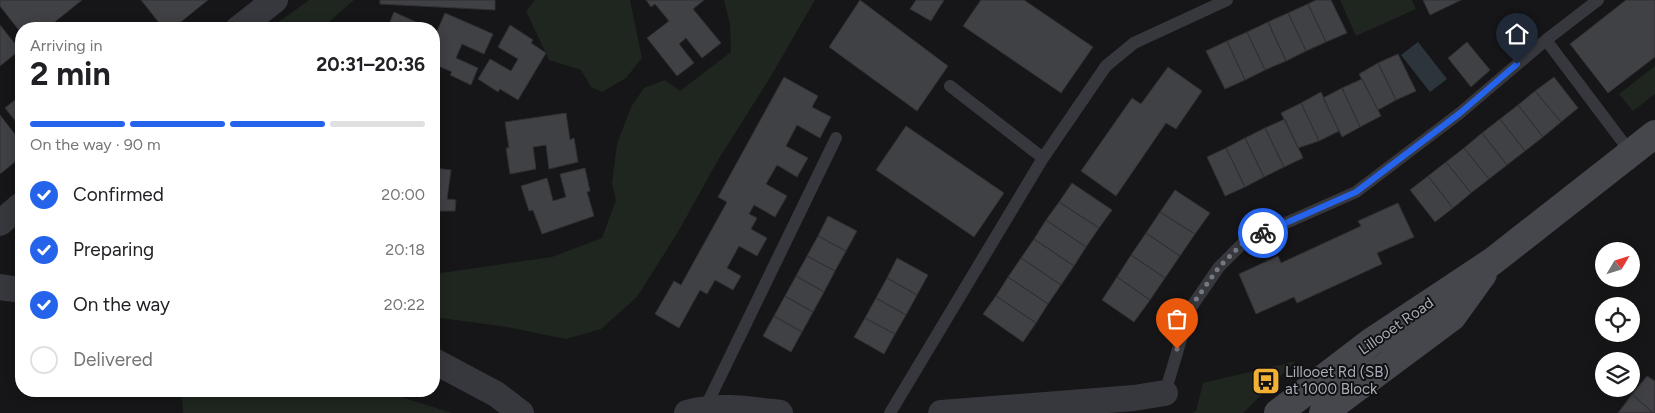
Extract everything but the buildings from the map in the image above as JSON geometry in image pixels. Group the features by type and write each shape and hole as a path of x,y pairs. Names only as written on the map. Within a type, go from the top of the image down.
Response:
{"street":[{"path":"247,22 275,0"},
{"name":"Lillooet Road","path":"1278,413 1371,342 1493,261 1655,134"},
{"path":"0,223 15,210"},
{"name":"Lillooet Road","path":"1322,413 1452,316 1493,261"},
{"path":"0,287 15,289"},
{"path":"440,364 496,394 521,413"},
{"path":"941,413 1134,398 1165,393"},
{"path":"696,410 736,408 780,413"}],"lane":[{"path":"890,413 1043,158 1106,66 1134,43 1227,0"},
{"path":"1165,393 1190,308 1219,267 1245,241 1356,192 1460,113 1546,40 1598,0"},
{"path":"1546,40 1631,153"},
{"path":"950,86 1043,158"},
{"path":"696,410 836,138"}],"shaded area":[{"path":"309,0 354,0 329,22 279,22"},
{"path":"535,0 630,0 642,58 626,78 602,92 591,87 581,70 549,60 526,11"},
{"path":"724,0 815,0 768,81 718,160 678,232 637,297 601,329 566,339 507,327 440,318 440,273 552,257 602,238 616,200 612,183 617,144 631,107 644,88 665,80 680,91 731,52 730,24"},
{"path":"1340,0 1412,0 1416,9 1356,36"},
{"path":"1418,42 1447,79 1430,92 1401,55"},
{"path":"1655,66 1655,94 1633,111 1619,94"},
{"path":"1296,361 1243,413 1192,413 1196,411 1203,383"},
{"path":"182,397 401,397 452,413 183,413"}],"way so far":[{"path":"1177,349 1190,308 1219,267 1245,241 1263,233"}],"place":[{"name":"Lillooet Rd (SB) at 1000 Block","path":"1266,381"}],"route":[{"path":"1263,233 1356,192 1460,113 1517,64"}]}
